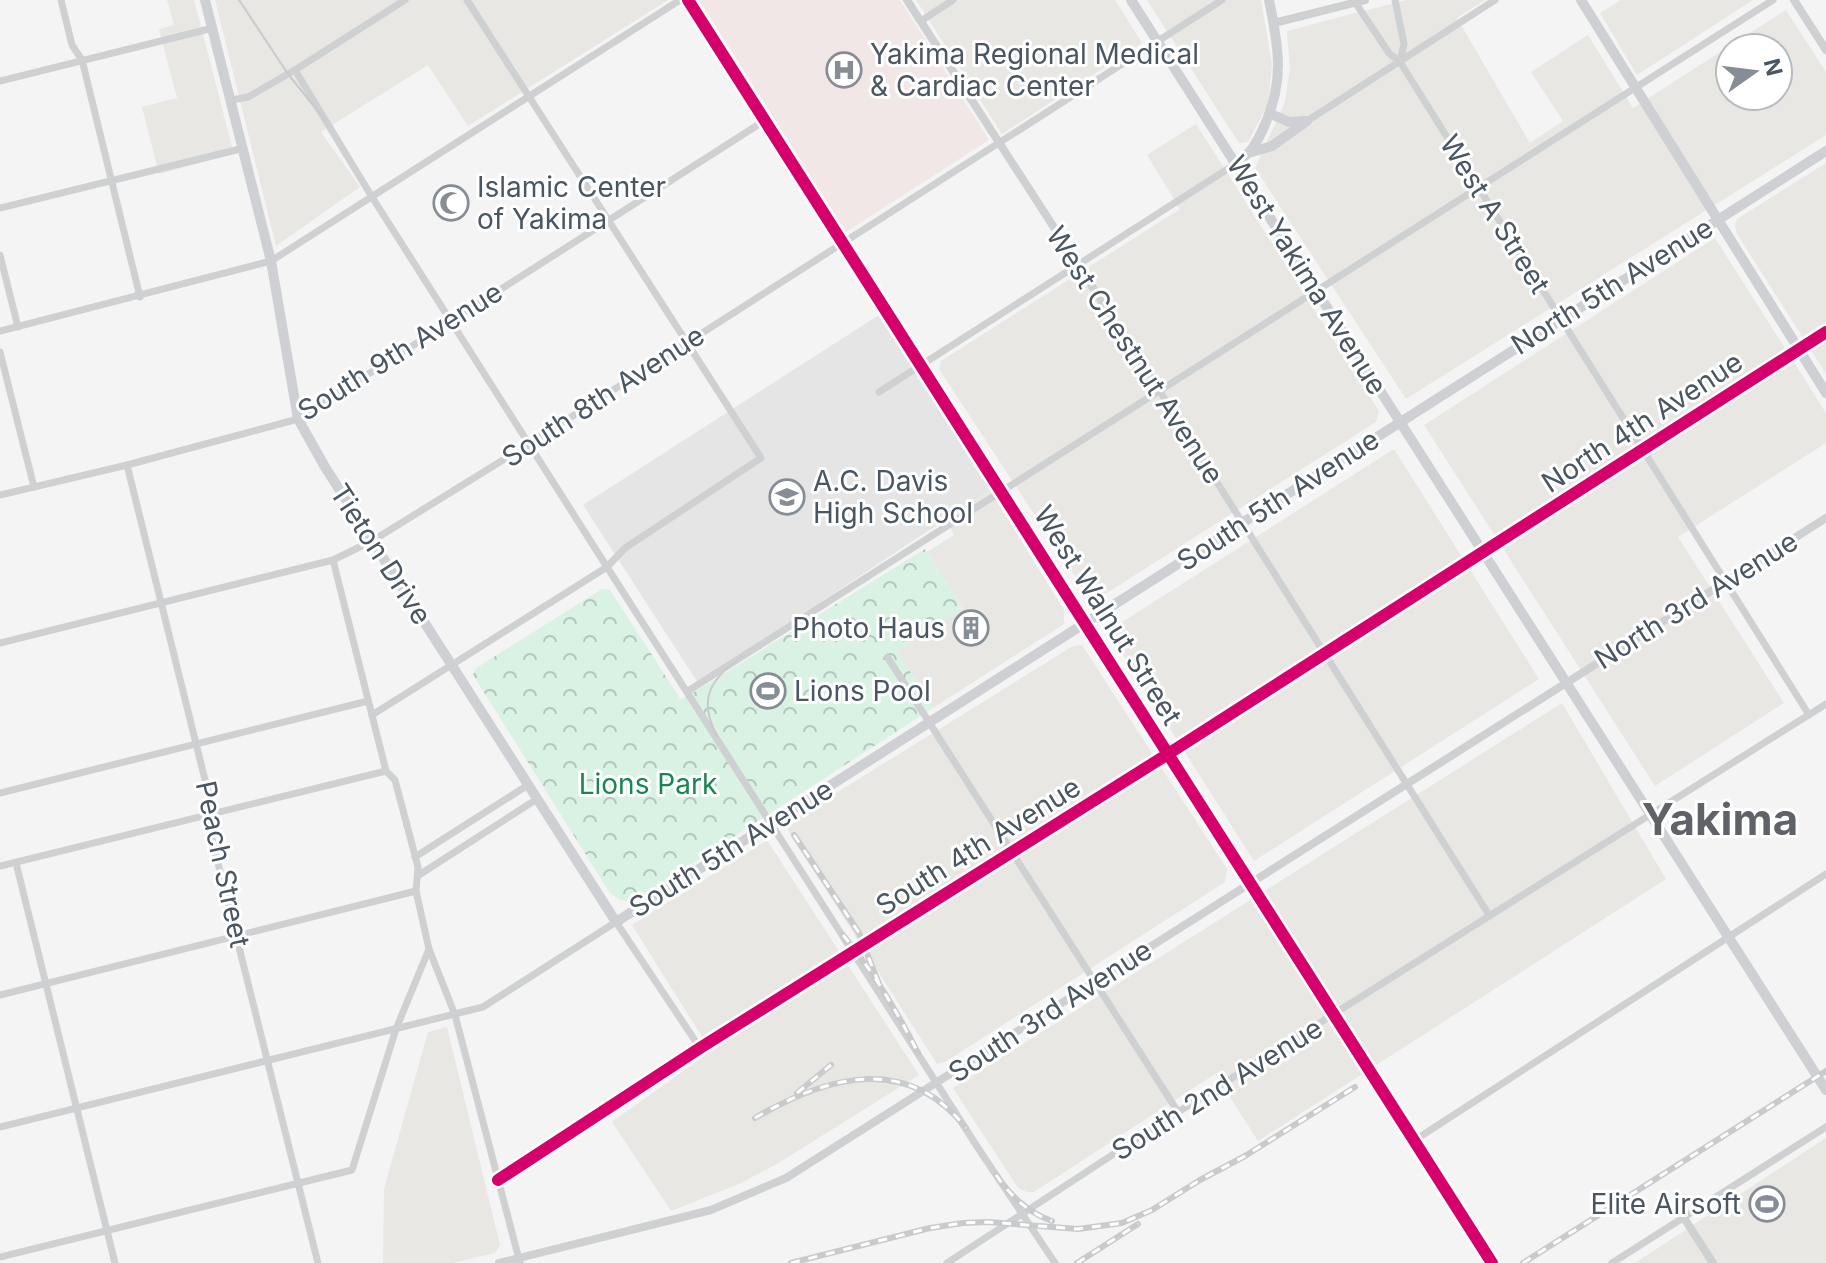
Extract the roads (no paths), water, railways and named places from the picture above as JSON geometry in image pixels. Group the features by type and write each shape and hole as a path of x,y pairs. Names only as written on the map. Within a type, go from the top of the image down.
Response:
{"main road":[{"name":"Tieton Drive","path":"205,0 271,261 298,419 372,541 616,922"},
{"name":"West Yakima Avenue","path":"1131,0 1826,1090"},
{"path":"1252,152 1271,114 1279,76 1269,0"},
{"path":"1581,0 1826,393"},
{"path":"1271,114 1289,122 1307,121"},
{"path":"1237,163 1252,152 1272,146 1307,121"},
{"name":"North 5th Avenue","path":"1399,422 1826,151"},
{"name":"South 5th Avenue","path":"616,922 1399,422"}],"street":[{"path":"61,0 72,45 82,60 140,297"},
{"path":"231,100 248,97 295,70 405,0"},
{"path":"372,715 607,567 625,548 761,458 467,0"},
{"path":"0,331 271,261 680,0"},
{"name":"West Walnut Street","path":"688,0 1488,1256"},
{"name":"West Chestnut Avenue","path":"907,0 1159,390 1489,915"},
{"path":"921,21 953,0"},
{"name":"South 8th Avenue","path":"0,643 333,560 372,541 529,444 1222,0"},
{"path":"1274,23 1365,0"},
{"path":"1395,0 1404,44 1400,62"},
{"path":"1307,121 1495,0"},
{"path":"688,691 1773,0"},
{"path":"1794,0 1826,50"},
{"name":"West A Street","path":"1355,2 1389,53 1400,62 1809,715"},
{"path":"0,81 213,28"},
{"path":"295,70 607,567 1055,1263"},
{"name":"South 9th Avenue","path":"0,495 298,419 764,121"},
{"path":"0,208 244,148"},
{"path":"879,392 1237,163"},
{"path":"0,255 18,327"},
{"name":"North 4th Avenue","path":"1484,552 1826,332"},
{"path":"0,352 34,487"},
{"name":"Peach Street","path":"127,465 211,804 208,823 318,1263"},
{"name":"North 3rd Avenue","path":"1567,682 1826,518"},
{"name":"South 4th Avenue","path":"498,1180 700,1048 1484,552"},
{"path":"333,560 386,771 395,780 415,857 419,875 416,891 429,949 455,1015 518,1261"},
{"path":"888,658 1178,1112"},
{"name":"South 3rd Avenue","path":"499,1263 518,1261 711,1210 786,1178 1567,682"},
{"path":"0,793 368,701"},
{"name":"South 2nd Avenue","path":"947,1263 1178,1112 1826,704"},
{"path":"0,866 386,771"},
{"path":"415,857 528,785"},
{"path":"419,875 537,799"},
{"path":"16,863 115,1263"},
{"path":"1415,1140 1826,874"},
{"path":"0,995 416,891"},
{"name":"South 5th Avenue","path":"0,1127 483,1007 616,922"},
{"name":"Tieton Drive","path":"616,922 700,1048"},
{"path":"0,1257 352,1170 396,1029 429,949"},
{"path":"1612,1263 1826,1127"},
{"path":"1684,1218 1713,1263"}],"tram line":[{"path":"239,0 288,74 325,120"},
{"path":"717,736 708,711 710,690 723,672 743,656"}],"railway":[{"path":"794,835 859,933 879,984"},
{"path":"843,935 884,992 918,1053"},
{"path":"797,1093 831,1065"},
{"path":"1523,1263 1826,1071"},
{"path":"755,1118 810,1091 865,1079 892,1081 918,1089 943,1104 966,1128"},
{"path":"791,1263 930,1228 963,1223 1078,1229 1122,1223 1152,1210 1245,1156 1355,1087"},
{"path":"996,1175 1020,1202 1052,1221"},
{"path":"1077,1263 1138,1224"}],"place":[{"name":"Yakima Regional Medical & Cardiac Center","path":"844,70"},
{"name":"Islamic Center of Yakima","path":"451,203"},
{"name":"A.C. Davis High School","path":"787,497"},
{"name":"Photo Haus","path":"971,628"},
{"name":"Lions Pool","path":"768,691"},
{"name":"Elite Airsoft","path":"1767,1204"}],"district":[{"name":"Yakima","path":"1720,820"}],"park label":[{"name":"Lions Park","path":"648,784"}]}
